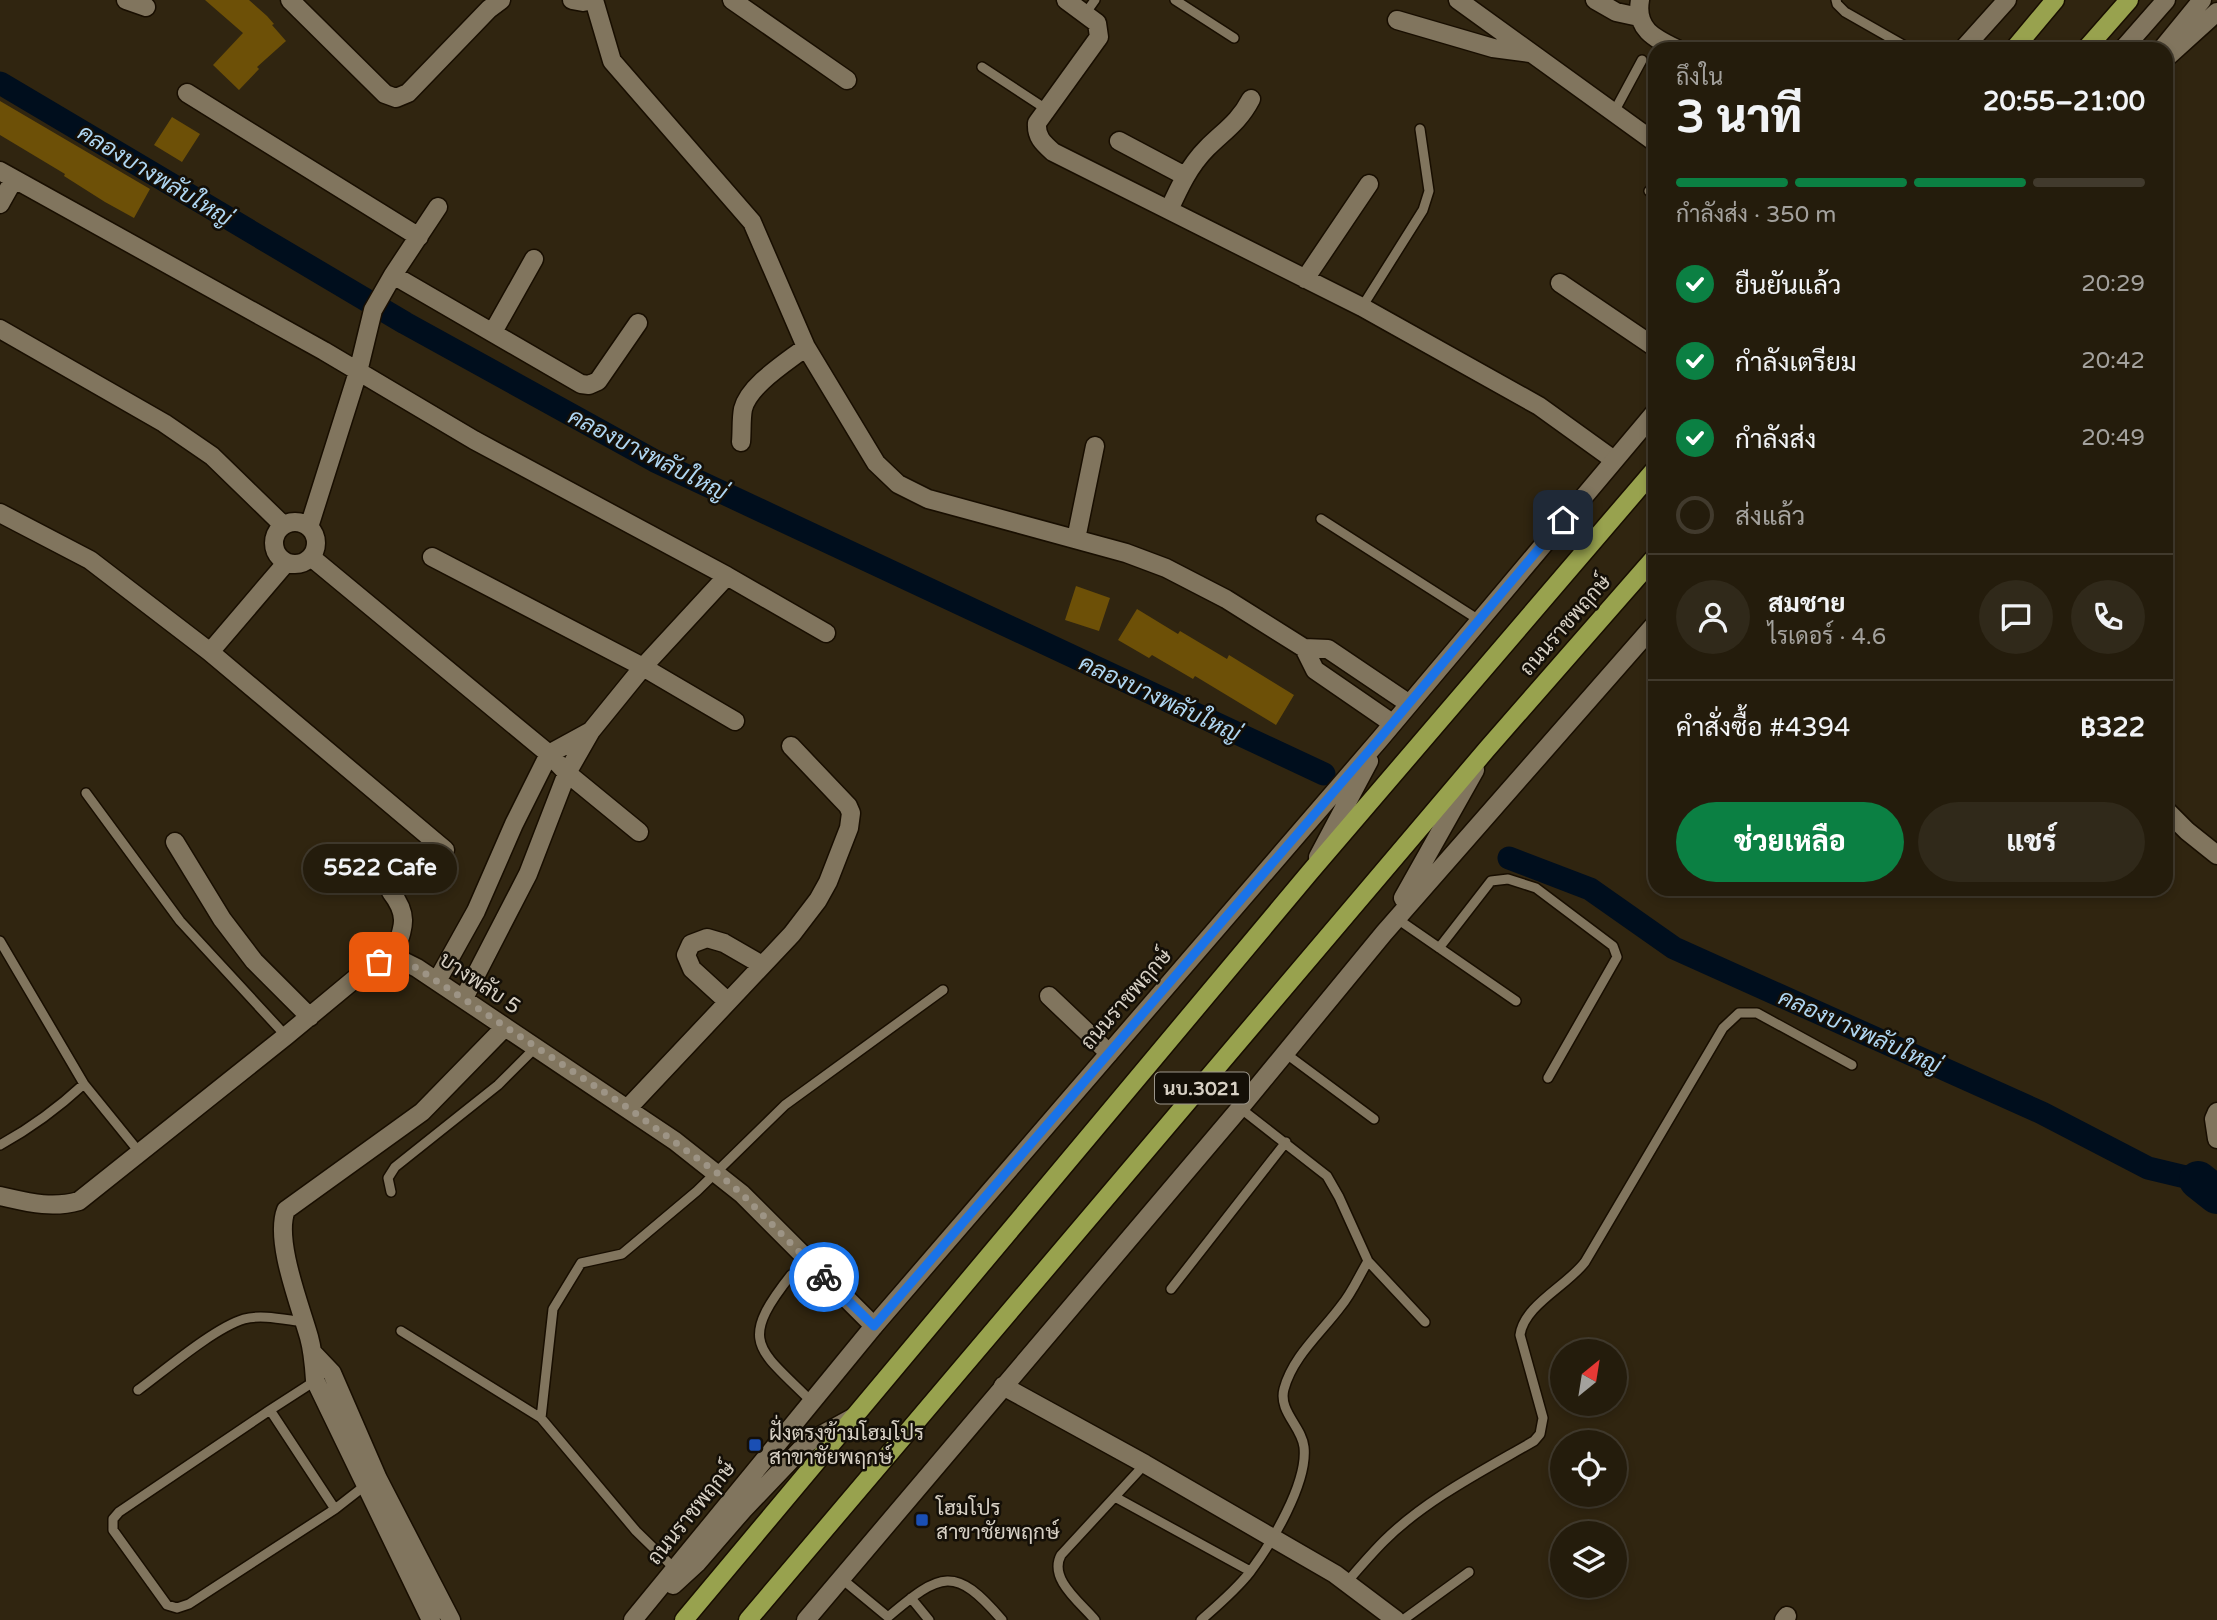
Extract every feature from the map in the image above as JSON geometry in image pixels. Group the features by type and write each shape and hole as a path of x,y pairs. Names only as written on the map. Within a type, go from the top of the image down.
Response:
{"main road":[{"path":"2020,42 2055,0"},
{"path":"2092,42 2129,0"},
{"name":"ถนนราชพฤกษ์","path":"684,1620 1310,872 1648,477"},
{"name":"ถนนราชพฤกษ์","path":"748,1620 1487,749 1648,565"}],"street":[{"path":"125,0 146,7"},
{"path":"290,0 385,94 396,98 408,93 490,3"},
{"path":"572,0 594,0 612,61 752,222 806,347 876,463 898,484 928,499 1126,553 1166,568 1226,599 1304,648 1328,649 1408,703"},
{"path":"732,0 847,80"},
{"path":"1066,0 1090,7 1097,23 1099,37 1037,123 1037,132 1042,142 1052,152 1362,307 1539,406 1614,460"},
{"path":"1458,0 1648,137"},
{"path":"1595,0 1616,12 1639,9 1644,27 1663,42"},
{"path":"1969,42 2007,0"},
{"path":"2129,42 2166,0"},
{"path":"2168,42 2203,0"},
{"path":"2173,52 2217,12"},
{"path":"1397,20 1493,48 1533,54"},
{"path":"187,93 419,237"},
{"path":"1168,210 1185,176 1208,147 1244,113 1251,99"},
{"path":"1119,141 1185,176"},
{"path":"0,204 7,175 324,351 544,479 727,576 826,633"},
{"path":"1305,279 1369,184"},
{"path":"310,527 358,372 373,310 438,207"},
{"path":"493,332 534,259"},
{"path":"393,275 581,384 589,385 598,381 638,323"},
{"path":"1560,284 1648,343"},
{"path":"0,329 164,423 212,456 283,525"},
{"path":"741,442 743,408 751,394 762,381 806,347"},
{"name":"ถนนราชพฤกษ์","path":"639,1613 874,1326 1380,738 1648,420"},
{"path":"1076,539 1095,446"},
{"path":"0,513 90,560 210,652 445,850"},
{"path":"297,522 310,527 316,538 315,552 300,564 286,563 274,548 275,536 283,525 297,522"},
{"path":"311,557 639,832"},
{"path":"432,557 643,667 735,721"},
{"path":"210,652 286,563"},
{"path":"464,998 528,874 567,773 590,731 643,667 727,576"},
{"name":"นบ.3021","path":"806,1620 1240,1108 1396,918 1648,632"},
{"path":"1304,648 1315,670 1392,723"},
{"path":"437,981 476,911 549,754 590,731"},
{"path":"1310,872 1380,738"},
{"path":"628,1108 792,934 828,882 849,828 851,813 848,806 791,746"},
{"path":"1384,933 1487,749"},
{"path":"2173,817 2217,855"},
{"path":"175,842 222,919 247,952 278,989 310,1017"},
{"path":"486,888 514,898"},
{"path":"0,1196 39,1205 69,1203 90,1193 368,968 379,962 392,960 404,920 401,905 391,892"},
{"path":"727,1001 692,969 686,955 691,944 707,938 724,943 762,965"},
{"name":"บางพลับ 5","path":"392,960 403,961 417,968 464,998 628,1108 716,1172 756,1207 874,1326"},
{"path":"1049,996 1109,1053"},
{"path":"451,1620 405,1549 315,1380 313,1353 281,1232 282,1220 286,1210 422,1112 505,1027"},
{"path":"2217,1112 2214,1119 2217,1139"},
{"path":"313,1353 332,1373 371,1482"},
{"path":"1003,1386 1272,1537 1347,1582 1396,1620"},
{"path":"639,1613 697,1563 807,1443 857,1416"},
{"path":"405,1549 431,1620"}],"lane":[{"path":"1175,0 1234,38"},
{"path":"1836,0 1845,12 1898,42"},
{"path":"1614,112 1642,60"},
{"path":"982,67 1046,109"},
{"path":"1362,307 1423,211 1429,191 1420,129"},
{"path":"1321,519 1479,620"},
{"path":"86,793 180,921 286,1036"},
{"path":"1439,948 1491,881 1508,879 1536,888 1613,946 1618,957 1548,1077"},
{"path":"1396,918 1516,1001"},
{"path":"0,941 84,1084 140,1153"},
{"path":"541,1418 553,1308 581,1262 622,1254 716,1172 785,1105 943,990"},
{"path":"1347,1582 1405,1522 1459,1485 1534,1441 1540,1434 1543,1418 1520,1335 1521,1323 1529,1312 1571,1279 1586,1262 1723,1028 1740,1013 1757,1013 1852,1065"},
{"path":"391,1192 388,1178 395,1167 498,1085 536,1047"},
{"path":"1284,1053 1374,1119"},
{"path":"0,1145 22,1134 84,1084"},
{"path":"1240,1108 1327,1176 1368,1261 1425,1322"},
{"path":"1171,1289 1286,1142"},
{"path":"1200,1620 1229,1595 1250,1571 1272,1537 1302,1477 1305,1457 1303,1438 1284,1406 1283,1391 1293,1366 1342,1305 1368,1261"},
{"path":"791,1275 768,1304 759,1328 759,1342 765,1354 812,1402"},
{"path":"138,1390 224,1328 245,1318 304,1322"},
{"path":"401,1331 541,1418 636,1531 675,1569"},
{"path":"332,1373 315,1380 119,1512 113,1518 113,1530 167,1605 177,1608 189,1604 335,1509 371,1482"},
{"path":"270,1410 335,1509"},
{"path":"1095,1620 1059,1577 1057,1562 1060,1555 1145,1465"},
{"path":"1115,1497 1250,1571"},
{"path":"1404,1620 1469,1572"},
{"path":"842,1579 887,1618 911,1598 942,1581 955,1580 970,1586 1002,1620"},
{"path":"911,1598 929,1620"}],"building":[{"path":"205,0 249,0 267,16 286,41 257,67 259,69 239,90 213,65 243,33"},
{"path":"0,101 150,189 134,218 0,135"},
{"path":"172,117 200,134 182,162 154,145"},
{"path":"1076,586 1110,598 1099,631 1065,620"},
{"path":"1137,609 1227,659 1229,655 1294,695 1276,725 1195,676 1193,679 1152,655 1149,658 1118,640"}],"waterway":[{"name":"คลองบางพลับใหญ่","path":"0,83 405,323 655,461 1324,774"},
{"name":"คลองบางพลับใหญ่","path":"1509,858 1590,889 1674,948 2042,1113 2148,1168 2198,1180"},
{"name":"คลองบางพลับใหญ่","path":"2198,1180 2217,1195"}],"way so far":[{"path":"379,962 403,961 417,968 675,1141 742,1194 824,1277"}],"place":[{"name":"5522 Cafe","path":"379,962"},
{"name":"ฝั่งตรงข้ามโฮมโปร สาขาชัยพฤกษ์","path":"755,1445"},
{"name":"โฮมโปร สาขาชัยพฤกษ์","path":"922,1520"}],"route":[{"path":"824,1277 874,1326 1380,738 1563,520"}]}
